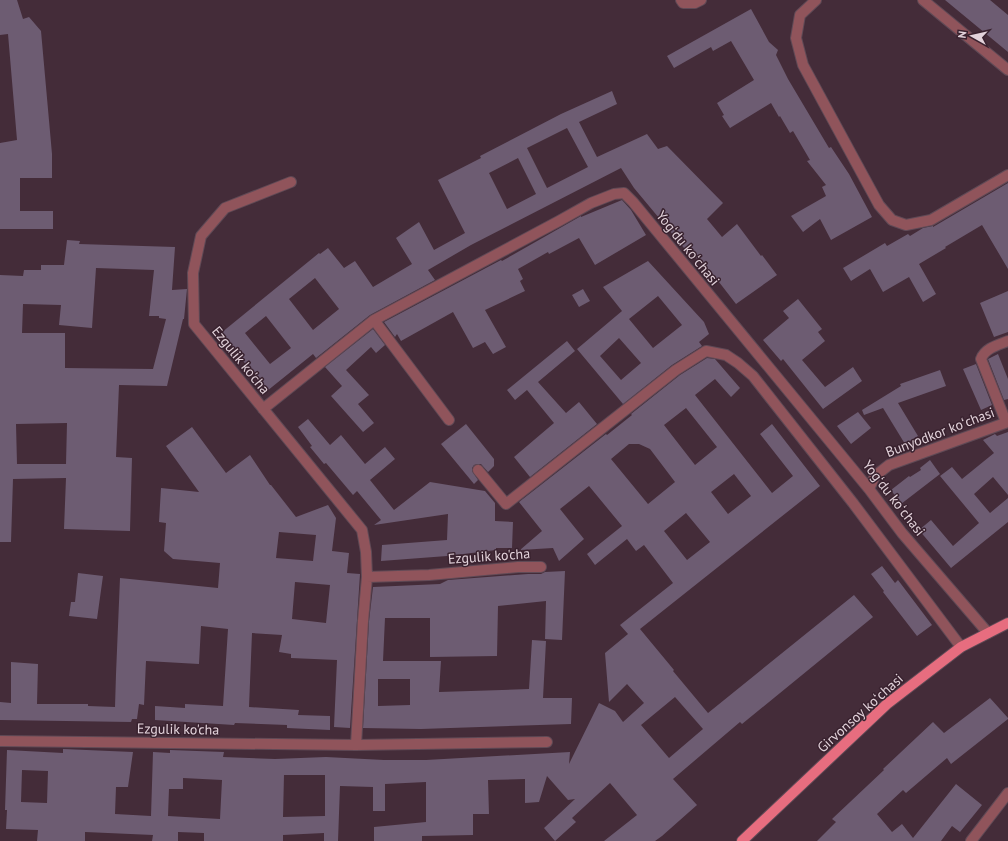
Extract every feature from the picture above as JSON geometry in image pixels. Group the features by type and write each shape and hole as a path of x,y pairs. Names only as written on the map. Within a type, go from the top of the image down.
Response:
{"main road":[{"name":"Girvonsoy koʻchasi","path":"742,841 887,704 961,647 1008,623"}],"street":[{"path":"681,0 683,3 695,3 701,0"},
{"path":"816,0 800,15 796,38 803,65 879,205 892,220 906,225 930,220 1008,175"},
{"path":"923,0 1008,70"},
{"name":"Ezgulik ko'cha","path":"291,182 225,208 201,236 193,273 194,324 362,530 366,552 367,577 356,745"},
{"name":"Yogʻdu koʻchasi","path":"374,320 591,203 614,194 624,193 869,489 902,533 988,633"},
{"path":"263,409 374,320 449,420"},
{"path":"1007,422 981,359 983,354 989,349 1008,341"},
{"path":"478,470 506,504 682,366 706,351 726,355 754,376 853,503 961,647"},
{"name":"Bunyodkor koʻchasi","path":"869,489 875,476 889,465 1007,422"},
{"name":"Ezgulik ko'cha","path":"367,577 429,575 518,567 541,567"},
{"name":"Ezgulik ko'cha","path":"0,741 356,745 547,742"},
{"path":"971,841 1008,793"}],"building":[{"path":"0,0 17,0 23,19 29,17 41,31 52,154 52,178 20,178 20,211 53,211 53,229 0,229 0,143 17,140 8,34 0,35"},
{"path":"945,0 990,0 1008,15 1008,52"},
{"path":"751,9 769,42 778,50 776,55 788,79 829,148 831,147 849,174 872,217 831,240 820,219 803,232 791,216 826,196 822,187 826,185 807,161 810,160 793,131 790,133 771,103 730,128 722,116 724,115 717,103 754,80 731,41 713,51 711,47 674,68 667,56"},
{"path":"612,91 617,104 579,122 597,157 647,134 658,149 667,146 723,203 707,219 722,237 737,224 777,275 736,304 712,273 711,275 691,252 689,254 634,188 621,168 471,245 428,270 435,280 370,315 316,358 313,354 267,391 221,333 319,253 320,254 328,248 344,268 355,261 373,287 412,264 396,238 419,222 434,250 465,233 438,180 481,158 480,156 561,114","holes":["567,128 588,167 547,188 527,148","518,158 536,194 507,209 489,173","315,278 339,309 313,330 289,299","266,316 291,348 270,364 245,333"]},
{"path":"1008,183 1008,269 982,225 919,264 936,294 923,302 909,277 883,292 870,269 851,281 843,268 885,243 887,246 908,234 910,236 923,228 933,227"},
{"path":"622,200 631,210 646,235 595,265 579,238 549,254 548,252 518,269 523,279 520,281 525,291 485,310 506,347 493,354 485,342 473,348 453,312 401,341 397,334 395,337 384,322 501,260 502,261 581,216"},
{"path":"67,240 80,241 79,244 175,247 172,290 187,289 184,319 167,386 119,385 116,457 132,458 130,531 64,529 66,478 13,479 11,542 0,542 0,275 23,276 24,270 41,270 41,265 64,265","holes":["96,268 154,270 149,316 159,316 159,318 166,319 153,369 65,368 65,333 22,333 23,304 61,305 59,325 92,328","67,423 66,464 17,464 16,424"]},
{"path":"648,261 704,322 709,334 699,342 702,346 672,365 623,404 577,349 622,311 603,287","holes":["658,296 682,325 653,348 629,319","619,338 641,363 621,380 600,356"]},
{"path":"583,289 590,301 579,307 572,295"},
{"path":"1008,291 1008,332 994,337 980,303"},
{"path":"798,299 822,329 818,332 825,341 802,360 825,387 853,367 862,381 823,409 783,359 781,361 763,340 789,318 783,311"},
{"path":"373,329 385,345 376,353 371,347 346,370 369,395 358,404 374,423 363,432 331,396 342,386 325,367"},
{"path":"567,341 575,351 538,382 566,413 579,402 597,424 530,477 514,457 554,423 527,390 515,400 507,390"},
{"path":"998,354 1008,379 1008,399 1004,400 988,359"},
{"path":"707,358 715,359 740,388 731,397 715,379 695,395 772,493 793,476 760,434 772,424 820,486 640,629 674,670 673,671 708,713 854,595 873,617 742,724 740,722 673,779 697,805 655,841 604,841 637,815 610,783 572,818 576,822 555,841 544,828 575,799 568,800 547,776 539,802 525,803 525,779 488,780 489,814 473,814 473,835 422,836 422,841 374,841 374,827 426,822 426,782 385,784 385,811 373,811 373,787 340,786 338,841 324,841 324,833 283,835 283,841 204,841 204,833 178,832 178,841 152,841 153,835 85,832 85,841 37,841 38,830 6,829 7,810 5,810 7,750 63,753 63,749 133,752 128,787 116,787 115,814 151,816 153,752 170,753 170,750 224,752 223,757 275,759 326,757 384,760 426,760 570,752 569,764 599,703 615,711 623,722 644,703 627,684 609,702 605,653 628,634 620,625 673,583 644,545 636,551 627,539 595,565 587,554 622,526 589,486 560,509 584,539 559,561 553,548 520,550 542,531 519,502 606,434 607,435 680,375","holes":["686,408 717,447 695,465 664,425","629,444 639,444 650,449 675,482 648,504 611,459","734,474 751,496 728,514 711,492","686,513 710,542 687,560 664,531","675,697 703,729 669,758 641,725","22,770 48,771 47,803 21,802","284,775 325,775 325,816 283,817","183,778 222,780 220,819 168,816 169,789 183,789"]},
{"path":"976,364 992,405 981,410 963,369"},
{"path":"940,370 946,386 898,403 918,436 905,444 883,408 864,415 862,410 901,386 900,384"},
{"path":"858,412 871,428 851,444 837,426"},
{"path":"308,419 330,445 341,435 365,464 385,447 395,459 370,480 394,510 430,482 485,491 495,503 495,521 513,522 512,548 496,548 496,550 447,556 381,561 382,545 447,540 448,514 374,525 381,520 357,491 353,495 326,463 324,464 310,447 312,446 298,427"},
{"path":"466,424 494,459 494,466 488,472 481,464 474,465 472,471 478,480 474,484 441,444"},
{"path":"192,427 226,473 250,455 270,485 296,517 328,505 336,518 332,551 349,553 347,573 360,574 350,728 334,727 337,660 291,658 291,654 279,652 282,635 252,633 249,707 299,710 298,715 330,716 330,730 287,728 287,725 235,723 234,725 155,720 155,706 185,708 185,704 223,706 228,629 201,626 199,664 146,661 144,705 139,704 137,719 132,719 131,722 0,720 0,702 11,703 11,662 38,664 37,704 88,704 88,706 115,707 120,578 218,588 220,563 173,559 164,551 166,523 159,522 161,488 199,492 166,446","holes":["279,532 316,535 313,561 276,558","295,582 330,585 326,623 292,619"]},
{"path":"1008,432 1008,495 993,477 974,494 990,513 1008,498 1008,522 951,568 919,530 931,520 953,546 979,523 940,476 952,467 962,479 994,453 983,440 995,434 997,436"},
{"path":"930,460 940,474 901,504 891,490 909,476 910,477 921,470 920,468"},
{"path":"882,566 895,583 898,580 932,625 917,636 871,574"},
{"path":"565,571 562,640 545,639 546,601 498,606 497,656 430,657 430,618 385,618 383,661 441,661 439,692 529,689 532,640 546,641 543,698 572,698 571,724 421,729 363,728 369,621 373,587 440,584 448,580 541,574 545,572","holes":["378,679 410,679 410,705 378,706"]},
{"path":"78,573 103,576 97,619 69,616 71,602 75,602"},
{"path":"990,698 1008,719 951,764 947,758 906,793 903,790 877,814 892,832 902,824 913,838 956,784 982,805 960,832 952,826 941,841 817,841 836,822 832,819 933,722 944,733"}]}
